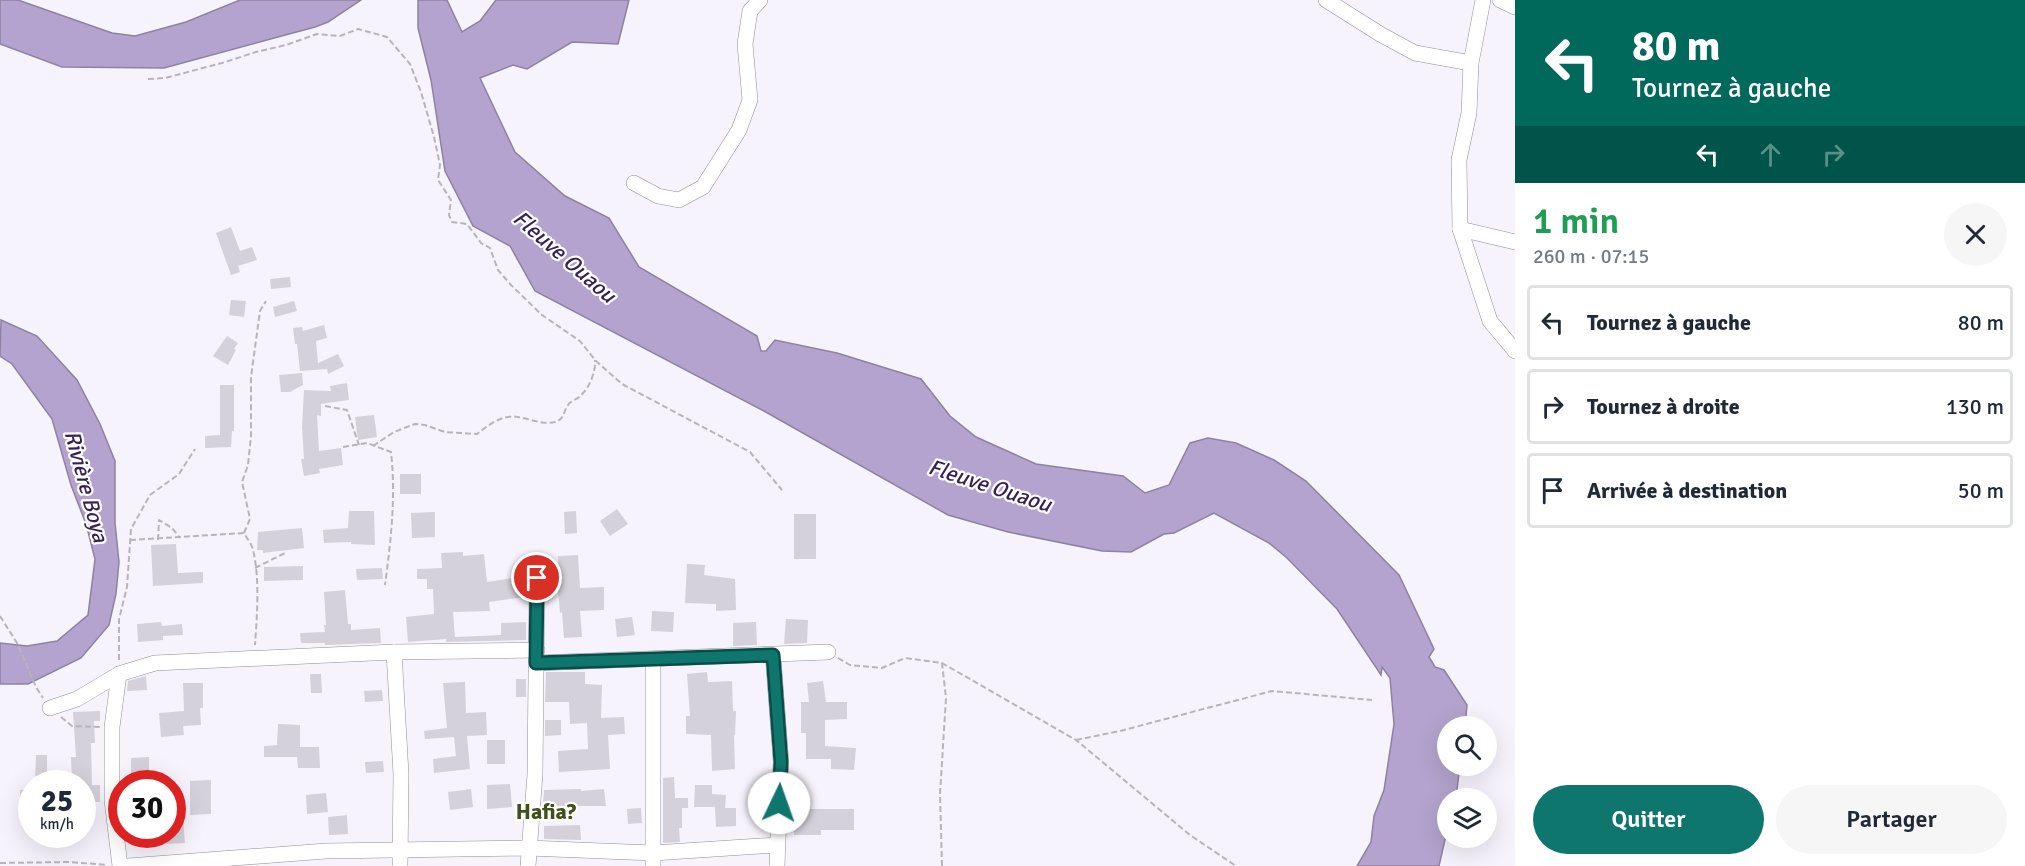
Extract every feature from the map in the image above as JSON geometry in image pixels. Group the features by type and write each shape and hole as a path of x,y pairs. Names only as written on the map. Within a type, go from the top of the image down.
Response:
{"street":[{"path":"634,183 658,196 679,200 704,187 739,130 750,100 745,44 750,11 760,0"},
{"path":"1326,0 1415,53 1471,63"},
{"path":"1483,0 1471,63 1469,113 1459,160 1460,229 1490,321 1515,351"},
{"path":"1500,0 1515,8"},
{"path":"1460,229 1515,242"},
{"path":"528,866 535,774 537,578"},
{"path":"50,708 77,699 119,674 155,663 394,652 652,659 828,652"},
{"path":"394,652 401,774 400,858"},
{"path":"773,655 781,762 777,866"},
{"path":"652,659 653,859"},
{"path":"119,674 112,727 112,800 120,866"},
{"path":"128,866 326,851 400,858 528,848 653,859 777,845"}],"path":[{"path":"148,79 165,78 222,63 317,34 339,36 358,29 387,37 410,64 421,92 440,165 438,180 451,200 449,215 452,222 467,224 481,243 490,248 498,270 511,285 542,315 580,341 595,360 622,384 750,452 782,490"},
{"path":"244,533 250,519 242,482 248,465 251,377 260,311 266,301"},
{"path":"373,446 394,432 415,424 445,432 477,434 490,423 515,416 550,423 558,421 564,416 568,403 583,393 596,367 595,360"},
{"path":"325,406 347,410 359,445"},
{"path":"343,447 367,443 391,452 393,519 385,585"},
{"path":"119,674 119,619 127,587 130,529 150,495 179,474 195,449"},
{"path":"159,540 159,520 172,528 180,538"},
{"path":"129,540 159,540 244,533"},
{"path":"244,533 253,548 255,568 257,617 254,660"},
{"path":"255,568 285,553"},
{"path":"0,616 17,643 36,687"},
{"path":"828,652 850,665 882,668 905,658 942,663 1076,740 1190,836 1236,866"},
{"path":"942,663 946,698 940,794 942,866"},
{"path":"1076,740 1120,731 1272,691 1372,700"},
{"path":"0,863 2,865 70,862 113,866"}],"water":[{"path":"0,0 18,0 112,33 135,36 186,22 240,0 361,0 328,22 315,27 164,68 62,67 0,44"},
{"name":"Fleuve Ouaou","path":"418,0 447,0 462,32 480,21 496,0 629,0 618,44 572,42 527,69 513,65 480,78 515,152 565,196 609,218 639,267 757,336 761,351 766,351 775,340 837,353 921,379 950,416 976,437 1036,464 1123,476 1145,493 1169,485 1190,443 1208,438 1236,443 1274,460 1306,481 1399,575 1434,649 1429,657 1435,667 1444,670 1467,705 1466,716 1437,716 1437,776 1459,776 1457,788 1437,788 1437,848 1443,848 1439,866 1357,866 1371,842 1374,816 1384,790 1394,724 1390,678 1382,667 1381,675 1337,609 1269,543 1214,513 1174,533 1164,534 1131,552 1102,551 1008,532 948,515 764,411 535,291 510,246 473,226 445,171 431,80 418,28"},
{"name":"Rivière Boya","path":"1,320 37,336 77,380 100,424 115,461 115,523 119,562 116,594 109,625 81,658 28,684 0,684 0,643 27,646 57,641 88,615 95,559 52,419 12,364 0,356"}],"building":[{"path":"231,227 240,251 252,247 257,260 238,266 240,272 231,275 216,233"},
{"path":"290,277 291,287 271,289 270,279"},
{"path":"231,300 246,301 244,317 229,315"},
{"path":"294,301 297,311 275,317 273,307"},
{"path":"324,325 327,338 316,341 318,363 338,354 344,366 328,374 327,369 300,371 293,328 302,327 303,331"},
{"path":"227,336 238,343 228,365 213,356"},
{"path":"302,373 303,385 290,392 281,392 279,375"},
{"path":"347,383 349,400 321,404 321,416 317,415 319,451 341,448 343,465 319,469 320,473 304,476 301,459 304,459 302,427 304,390 331,391 330,386"},
{"path":"220,385 234,385 234,431 232,431 231,447 205,448 205,436 220,435"},
{"path":"374,415 377,437 358,440 355,417"},
{"path":"400,474 421,474 421,494 400,494"},
{"path":"617,509 628,524 610,536 600,521"},
{"path":"349,511 374,511 375,545 351,544 351,542 324,543 323,530 348,528"},
{"path":"576,511 577,533 565,534 564,512"},
{"path":"435,512 435,537 412,538 411,513"},
{"path":"794,514 816,514 816,559 794,559"},
{"path":"302,528 304,548 263,553 263,550 257,550 258,532"},
{"path":"176,544 178,573 203,572 203,583 153,586 151,545"},
{"path":"463,552 463,556 484,554 487,582 520,577 523,597 489,602 490,611 453,612 455,637 501,635 501,623 526,622 526,640 446,642 446,639 408,642 406,617 434,614 433,589 427,589 427,579 417,579 417,569 442,568 441,553"},
{"path":"578,555 580,588 604,587 604,610 580,611 582,637 564,638 558,590 560,590 558,556"},
{"path":"687,564 705,565 704,575 735,579 736,610 716,611 716,604 685,603"},
{"path":"303,566 303,580 264,581 264,567"},
{"path":"382,568 383,579 357,580 356,569"},
{"path":"345,590 348,624 351,624 351,630 380,628 381,643 325,645 325,643 301,643 300,633 325,632 324,592"},
{"path":"652,611 674,612 673,632 651,631"},
{"path":"632,617 635,635 617,637 615,619"},
{"path":"786,619 808,620 807,643 784,644"},
{"path":"161,622 162,626 182,624 183,635 163,636 163,640 138,642 137,624"},
{"path":"756,622 757,645 733,646 733,623"},
{"path":"546,672 585,672 585,684 602,685 601,718 624,717 625,734 608,735 610,769 559,772 558,751 588,749 587,723 570,724 569,702 545,702"},
{"path":"707,672 708,682 732,681 733,711 736,711 735,769 712,771 711,735 686,734 686,716 690,716 687,674"},
{"path":"310,674 321,674 322,693 311,693"},
{"path":"146,676 147,690 127,691 128,681"},
{"path":"516,679 526,679 526,697 516,697"},
{"path":"823,681 826,702 847,702 847,719 825,720 825,746 856,748 854,770 831,769 831,759 806,759 806,733 801,733 801,702 809,702 807,683"},
{"path":"465,682 466,713 486,712 487,735 467,736 470,769 434,773 433,759 456,756 454,737 425,739 424,731 447,728 443,683"},
{"path":"183,683 203,683 203,708 200,708 201,725 183,726 184,735 161,737 159,713 184,711"},
{"path":"382,690 383,701 365,702 364,691"},
{"path":"100,711 100,721 94,721 95,743 91,743 92,770 72,770 71,757 76,757 73,712"},
{"path":"545,720 561,720 561,735 545,736"},
{"path":"278,724 300,725 300,747 319,747 320,768 298,768 297,757 264,757 264,746 277,745"},
{"path":"487,740 505,740 505,764 487,764"},
{"path":"36,755 47,755 47,770 35,770"},
{"path":"149,757 149,770 131,770 131,758"},
{"path":"383,761 384,772 366,773 365,762"},
{"path":"674,777 675,798 688,798 688,808 682,808 682,828 679,828 680,842 663,843 663,778"},
{"path":"211,780 211,814 190,815 190,781"},
{"path":"510,784 512,807 487,809 487,785"},
{"path":"96,785 100,785 100,802 96,802"},
{"path":"695,785 712,785 712,794 726,795 725,808 736,808 736,826 716,827 715,807 694,807"},
{"path":"471,789 473,807 450,810 448,792"},
{"path":"581,789 581,791 604,789 606,806 543,806 544,790"},
{"path":"326,793 328,812 307,814 306,795"},
{"path":"641,808 642,823 628,824 627,809"},
{"path":"795,809 854,809 854,830 821,830 821,835 794,835"},
{"path":"347,815 348,834 329,835 328,817"},
{"path":"580,825 581,840 544,839 544,826"}],"district":[{"name":"Hafia?","path":"546,811"}],"route":[{"path":"537,578 536,663 773,655 781,762 779,803"}]}
